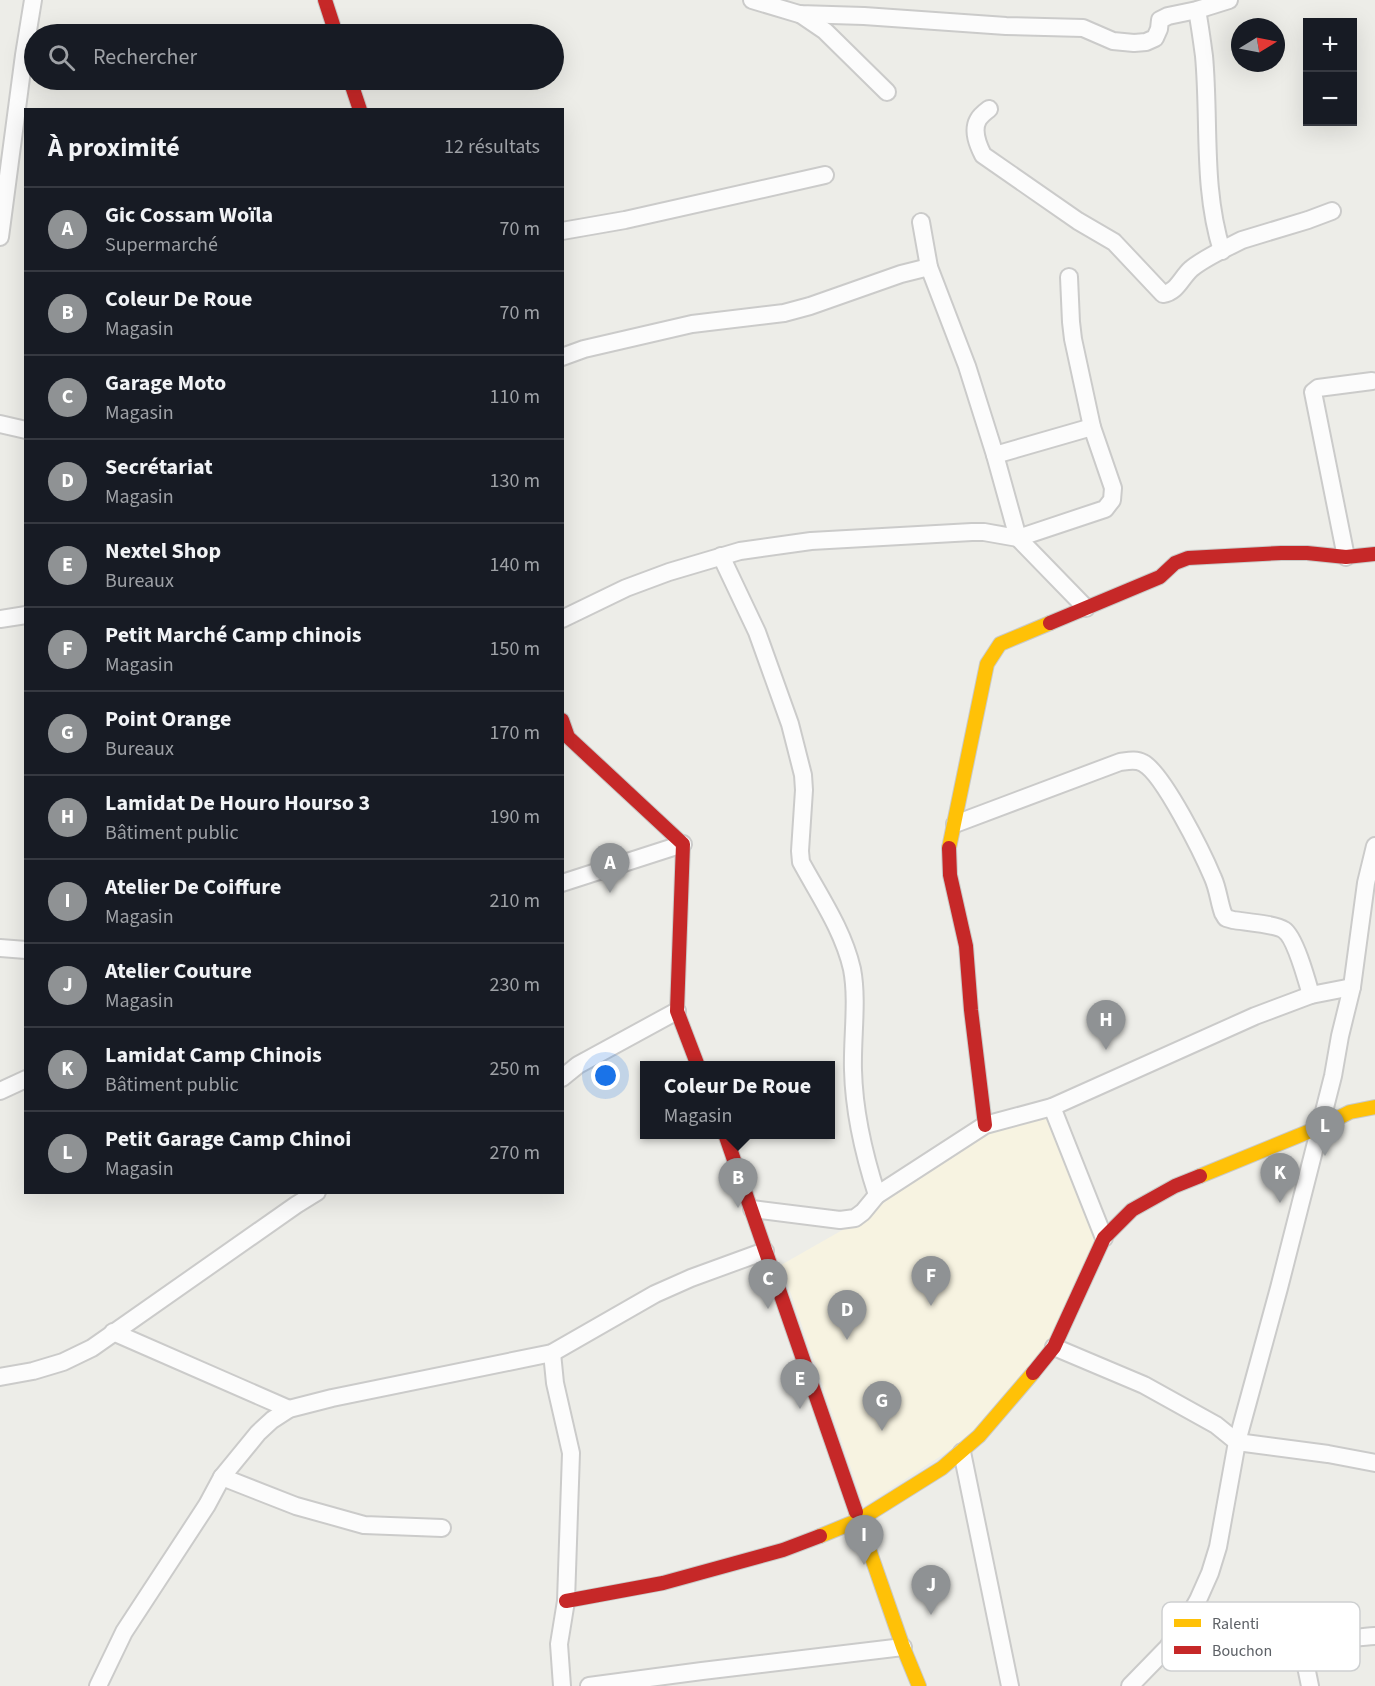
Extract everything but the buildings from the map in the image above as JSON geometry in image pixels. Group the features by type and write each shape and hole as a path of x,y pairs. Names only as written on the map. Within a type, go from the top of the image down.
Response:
{"street":[{"path":"29,24 33,0"},
{"path":"325,0 333,24"},
{"path":"752,0 799,14 1083,28 1113,40 1134,43 1146,42 1155,38 1160,20 1168,16 1229,0"},
{"path":"1197,10 1204,58 1211,195 1222,250"},
{"path":"799,14 825,31 887,92"},
{"path":"0,237 24,55"},
{"path":"354,90 359,108"},
{"path":"988,109 978,120 975,132 983,154 1078,221 1114,242 1163,294 1170,293 1190,269 1242,240 1332,211"},
{"path":"564,231 625,220 825,175"},
{"path":"921,222 929,267 967,366 1018,538 1086,608"},
{"path":"564,356 584,349 692,324 793,311 901,274 929,267"},
{"path":"564,618 626,588 669,572 740,551 811,541 972,531 1018,538 1105,509 1112,500 1113,488 1092,427 1071,322 1069,277"},
{"path":"1346,557 1313,402 1313,392 1318,388 1372,381"},
{"path":"0,424 24,430"},
{"path":"995,455 1092,427"},
{"path":"985,1125 966,946 950,875 949,850 987,664 993,653 1000,644 1160,577 1174,562 1189,558 1281,553 1346,557 1375,554"},
{"path":"721,556 758,632 790,724 803,775 801,862 838,928 847,949 854,998 853,1071 856,1108 869,1170 877,1195"},
{"path":"0,619 24,615"},
{"path":"566,738 683,844 677,1011 696,1061"},
{"path":"955,824 1120,762 1144,763 1151,769 1176,806 1213,877 1223,914 1226,918 1233,920 1284,930 1291,938 1311,995"},
{"path":"564,882 683,844"},
{"path":"1196,1602 1210,1573 1218,1547 1237,1442 1333,1076 1352,987 1366,883 1375,846"},
{"path":"0,948 24,950"},
{"path":"752,1209 840,1220 855,1218 877,1195 985,1125 1052,1107 1255,1016 1311,995 1352,987"},
{"path":"564,1076 578,1065 677,1011"},
{"path":"0,1091 24,1080"},
{"path":"1052,1107 1104,1238"},
{"path":"566,1602 663,1582 783,1550 859,1520 942,1468 979,1436 1054,1347 1104,1238 1132,1210 1175,1186 1320,1127 1350,1112 1375,1107"},
{"path":"727,1139 903,1647 919,1686"},
{"path":"0,1377 33,1371 63,1362 92,1348 314,1194"},
{"path":"98,1686 124,1632 207,1506 222,1477 258,1433 289,1408 552,1353 655,1294 765,1251"},
{"path":"113,1332 289,1408"},
{"path":"1054,1347 1144,1385 1216,1425 1237,1442 1328,1454 1375,1463"},
{"path":"552,1353 555,1383 571,1453 566,1602 559,1644 562,1686"},
{"path":"962,1452 1010,1686"},
{"path":"222,1477 296,1506 364,1525 442,1528"},
{"path":"1360,1637 1375,1636"},
{"path":"590,1686 903,1647"},
{"path":"1130,1686 1162,1653"},
{"path":"1307,1671 1310,1686"}],"shaded area":[{"path":"1049,1116 1099,1238 1047,1346 970,1437 864,1506 781,1265 867,1216 904,1187 982,1134"}],"traffic: slow":[{"path":"949,848 987,664 1000,644 1050,623"},
{"path":"1200,1176 1320,1127 1350,1112 1375,1107"},
{"path":"820,1536 859,1520 942,1468 979,1436 1033,1373"},
{"path":"856,1512 919,1686"}],"traffic: jam":[{"path":"325,0 333,24"},
{"path":"353,90 359,108"},
{"path":"1050,623 1160,577 1175,563 1188,558 1281,553 1346,557 1375,554"},
{"path":"564,726 568,737 683,844 677,1011 696,1061"},
{"path":"949,848 950,875 966,946 985,1125"},
{"path":"727,1139 856,1512"},
{"path":"1033,1373 1054,1347 1104,1238 1132,1210 1175,1186 1200,1176"},
{"path":"566,1601 663,1583 783,1550 820,1536"}],"place":[{"name":"Gic Cossam Woïla","path":"610,893"},
{"name":"Lamidat De Houro Hourso 3","path":"1106,1050"},
{"name":"Petit Garage Camp Chinoi","path":"1325,1156"},
{"name":"Lamidat Camp Chinois","path":"1280,1203"},
{"name":"Coleur De Roue","path":"738,1208"},
{"name":"Petit Marché Camp chinois","path":"931,1306"},
{"name":"Garage Moto","path":"768,1309"},
{"name":"Secrétariat","path":"847,1340"},
{"name":"Nextel Shop","path":"800,1409"},
{"name":"Point Orange","path":"882,1431"},
{"name":"Atelier De Coiffure","path":"864,1565"},
{"name":"Atelier Couture","path":"931,1615"}]}
